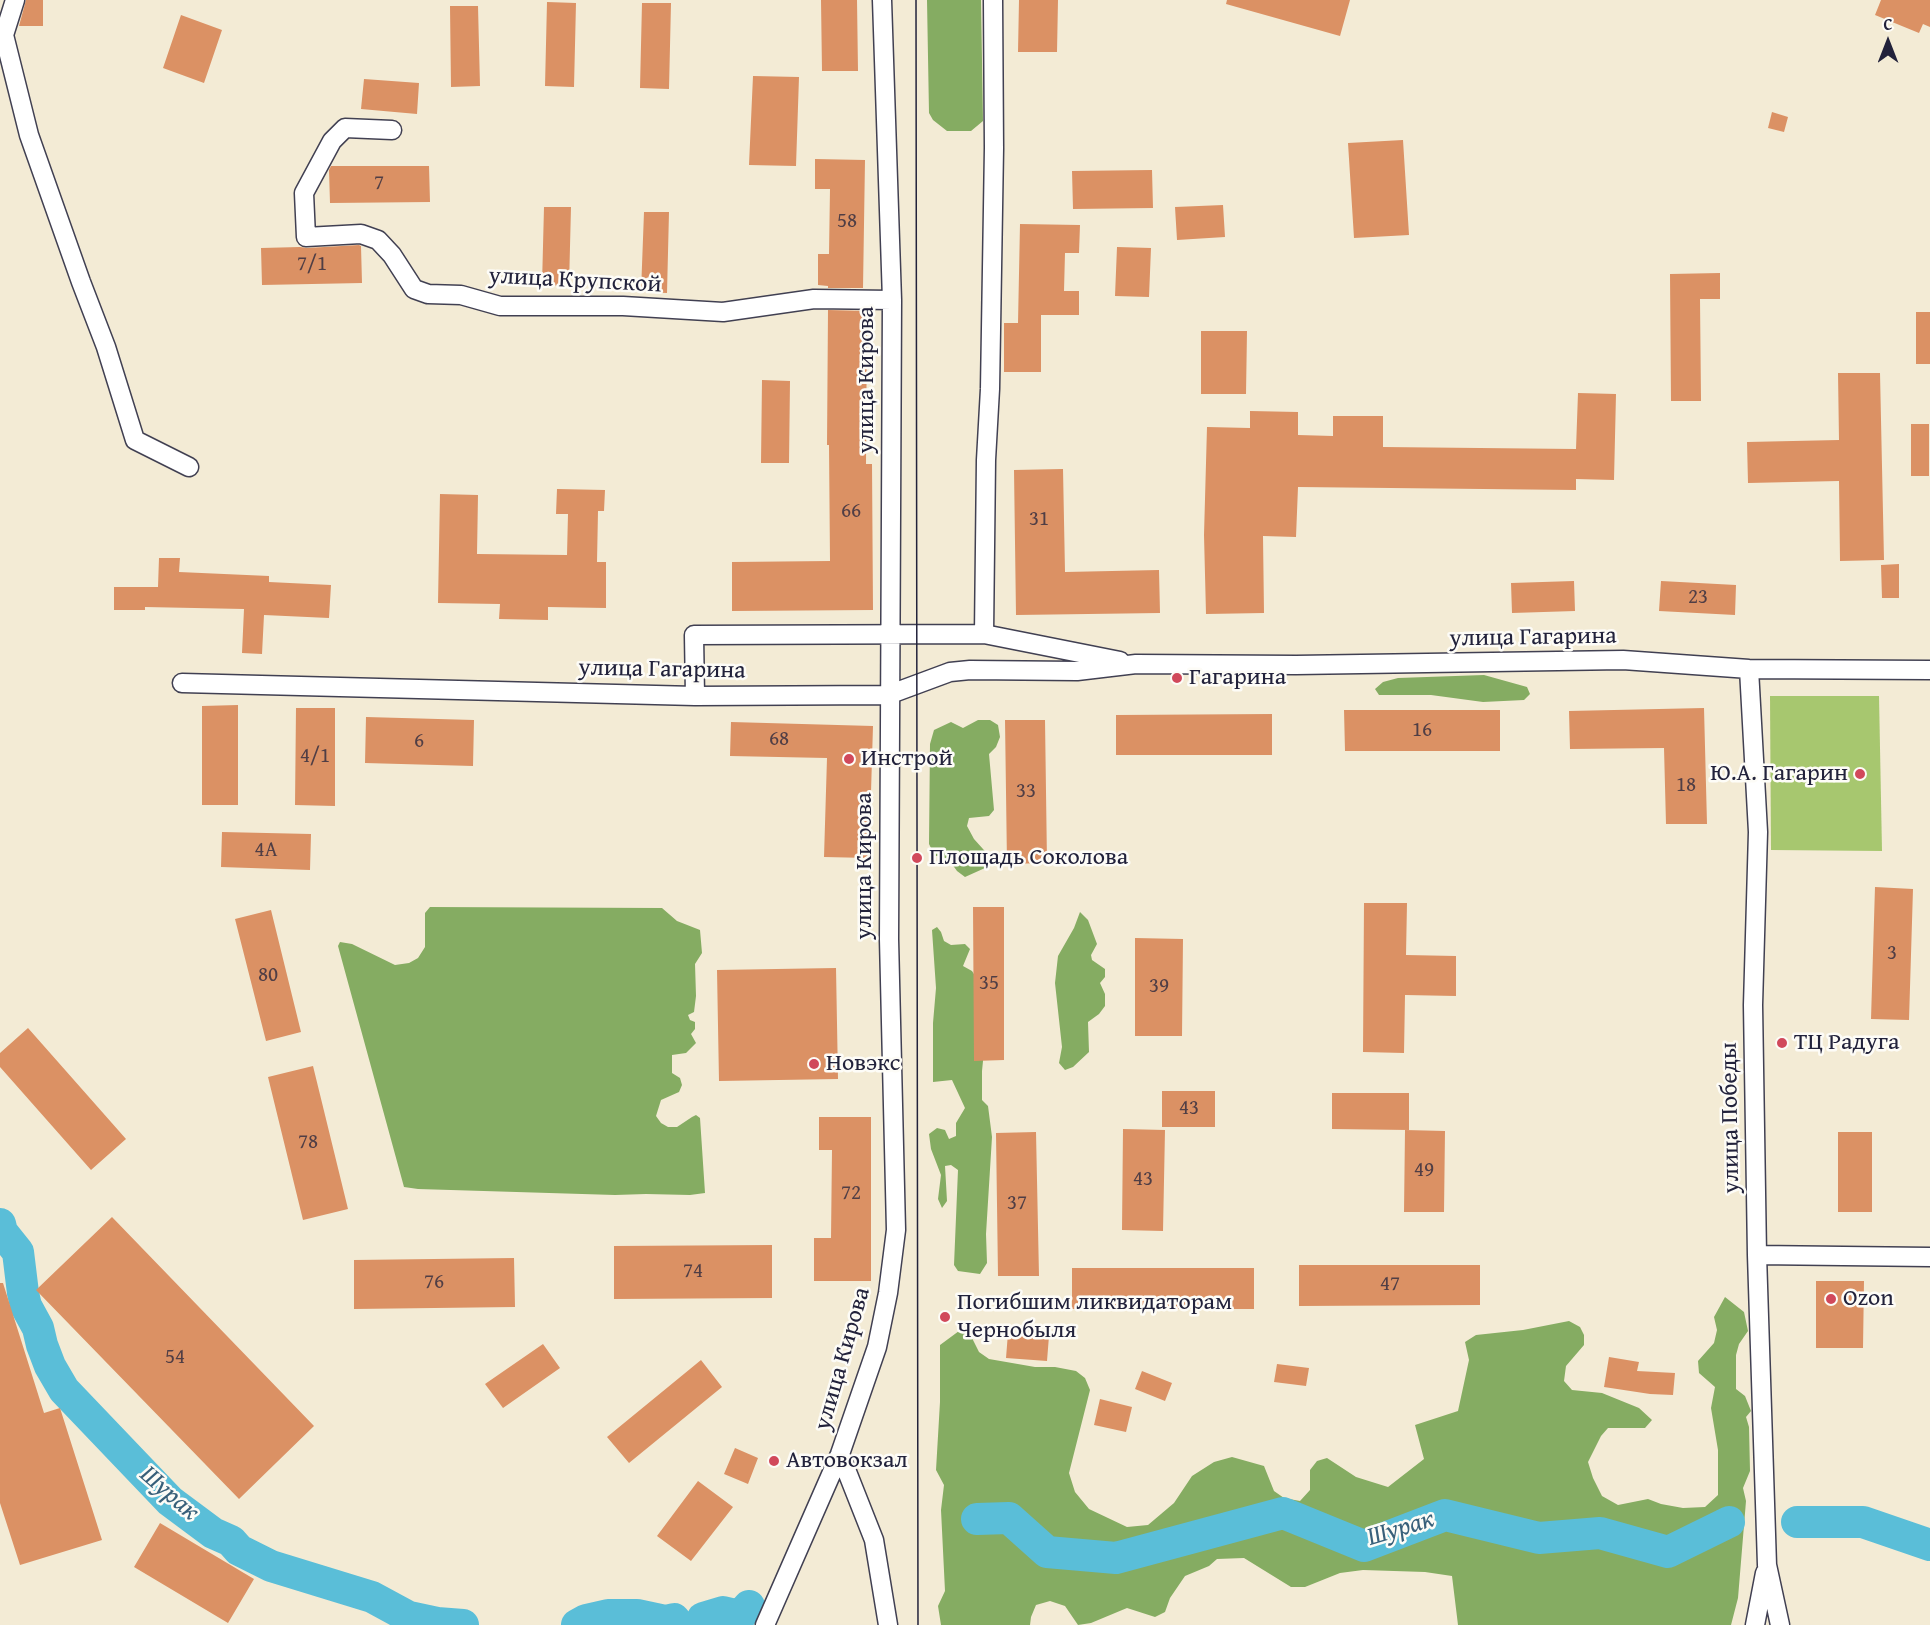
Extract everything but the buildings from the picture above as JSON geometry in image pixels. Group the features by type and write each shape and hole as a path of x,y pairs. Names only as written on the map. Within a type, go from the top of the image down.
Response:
{"street":[{"path":"15,0 4,35 29,135 106,347 135,440 189,467"},
{"name":"улица Кирова","path":"765,1625 840,1454 877,1347 888,1293 896,1230 889,939 888,695 892,300 882,0"},
{"path":"984,633 994,148 993,0"},
{"name":"улица Крупской","path":"392,130 345,128 332,141 304,193 306,237 361,234 378,240 392,255 414,289 428,294 461,295 500,306 623,306 723,312 814,299 892,300"},
{"name":"улица Гагарина","path":"695,696 694,635 984,633 1136,664"},
{"name":"улица Гагарина","path":"182,683 695,696 888,695 950,672 970,670 1077,671 1136,664 1296,665 1623,660 1749,669 1930,670"},
{"name":"улица Победы","path":"1749,669 1758,832 1753,1005 1757,1255 1767,1565 1780,1625"},
{"path":"1757,1255 1930,1257"},
{"path":"840,1454 873,1540 888,1625"},
{"name":"улица Победы","path":"1755,1625 1767,1565"},
{"path":"754,1625 775,1603"}],"green space":[{"path":"927,0 981,0 983,121 971,131 947,131 933,120 929,113"},
{"path":"1484,675 1527,687 1530,694 1524,700 1483,702 1431,695 1379,695 1375,689 1383,682 1398,678"},
{"path":"1770,696 1879,696 1882,851 1771,850"},
{"path":"978,720 990,720 998,725 1000,737 996,747 989,754 994,810 989,816 969,818 967,826 974,839 992,859 985,868 965,877 949,860 935,856 929,844 930,744 934,730 951,722 963,728"},
{"path":"430,907 662,908 677,921 700,930 702,953 695,964 694,1012 688,1015 690,1020 695,1022 695,1029 691,1034 696,1043 686,1053 672,1055 672,1073 680,1078 682,1085 679,1092 661,1100 656,1116 668,1127 677,1127 696,1115 700,1118 705,1193 615,1195 404,1187 338,946 340,942 352,944 395,965 409,963 418,958 425,947 425,913"},
{"path":"1080,912 1088,920 1097,944 1091,955 1092,960 1105,969 1105,977 1100,983 1105,994 1105,1006 1088,1022 1089,1052 1073,1067 1065,1070 1059,1063 1062,1047 1055,983 1058,956"},
{"path":"937,927 944,941 951,945 965,944 970,949 963,966 972,971 984,990 985,1041 982,1100 988,1106 992,1137 986,1234 987,1263 980,1274 958,1271 954,1265 958,1170 951,1165 945,1166 947,1201 942,1208 938,1199 941,1175 931,1149 929,1134 937,1128 945,1130 949,1139 956,1136 956,1123 965,1108 952,1080 933,1082 933,1023 936,988 932,930"},
{"path":"1725,1297 1744,1312 1748,1331 1739,1344 1736,1355 1736,1389 1745,1396 1751,1411 1746,1417 1749,1427 1750,1471 1743,1488 1746,1501 1738,1598 1731,1625 1458,1625 1452,1576 1425,1572 1363,1570 1340,1573 1305,1587 1291,1587 1244,1558 1217,1559 1209,1566 1185,1576 1170,1598 1165,1612 1155,1617 1127,1608 1091,1623 1078,1625 1065,1606 1050,1601 1036,1605 1030,1625 941,1625 938,1606 945,1591 941,1510 944,1485 936,1470 940,1402 940,1345 959,1331 970,1334 979,1352 989,1359 1076,1371 1085,1378 1090,1390 1069,1473 1075,1492 1089,1509 1127,1527 1148,1525 1174,1503 1192,1476 1214,1462 1232,1457 1264,1466 1274,1491 1284,1498 1300,1501 1310,1490 1310,1470 1317,1461 1327,1458 1356,1477 1388,1487 1424,1459 1415,1425 1458,1411 1469,1360 1465,1342 1476,1335 1523,1330 1569,1321 1580,1327 1584,1335 1584,1345 1566,1366 1564,1381 1572,1390 1602,1393 1639,1408 1652,1420 1645,1428 1608,1428 1601,1436 1588,1462 1602,1496 1618,1505 1648,1499 1683,1508 1705,1507 1718,1495 1718,1450 1711,1408 1715,1387 1699,1373 1698,1361 1714,1343 1717,1330 1714,1317"}],"waterway":[{"name":"Шурак","path":"0,1224 2,1232 18,1252 26,1306 38,1328 50,1366 64,1390 170,1501 213,1533 231,1541 239,1550 271,1566 372,1597 409,1617 437,1623 463,1625"},
{"name":"Шурак","path":"977,1519 1009,1518 1047,1552 1116,1558 1283,1513 1364,1546 1445,1515 1539,1538 1600,1533 1668,1552 1729,1522"},
{"name":"Шурак","path":"1797,1522 1863,1522 1930,1545"},
{"name":"Шурак","path":"701,1625 703,1618 723,1612 740,1616 749,1606"},
{"name":"Шурак","path":"577,1625 586,1620 608,1615 637,1615 665,1621 674,1619 679,1625"}],"tram line":[{"path":"916,0 918,1625"}],"place":[{"name":"Гагарина","path":"1177,678"},
{"name":"Инстрой","path":"849,759"},
{"name":"Ю.А. Гагарин","path":"1860,774"},
{"name":"Площадь Соколова","path":"917,858"},
{"name":"ТЦ Радуга","path":"1782,1043"},
{"name":"Новэкс","path":"814,1064"},
{"name":"Ozon","path":"1831,1299"},
{"name":"Погибшим ликвидаторам Чернобыля","path":"945,1317"},
{"name":"Автовокзал","path":"774,1461"}]}
